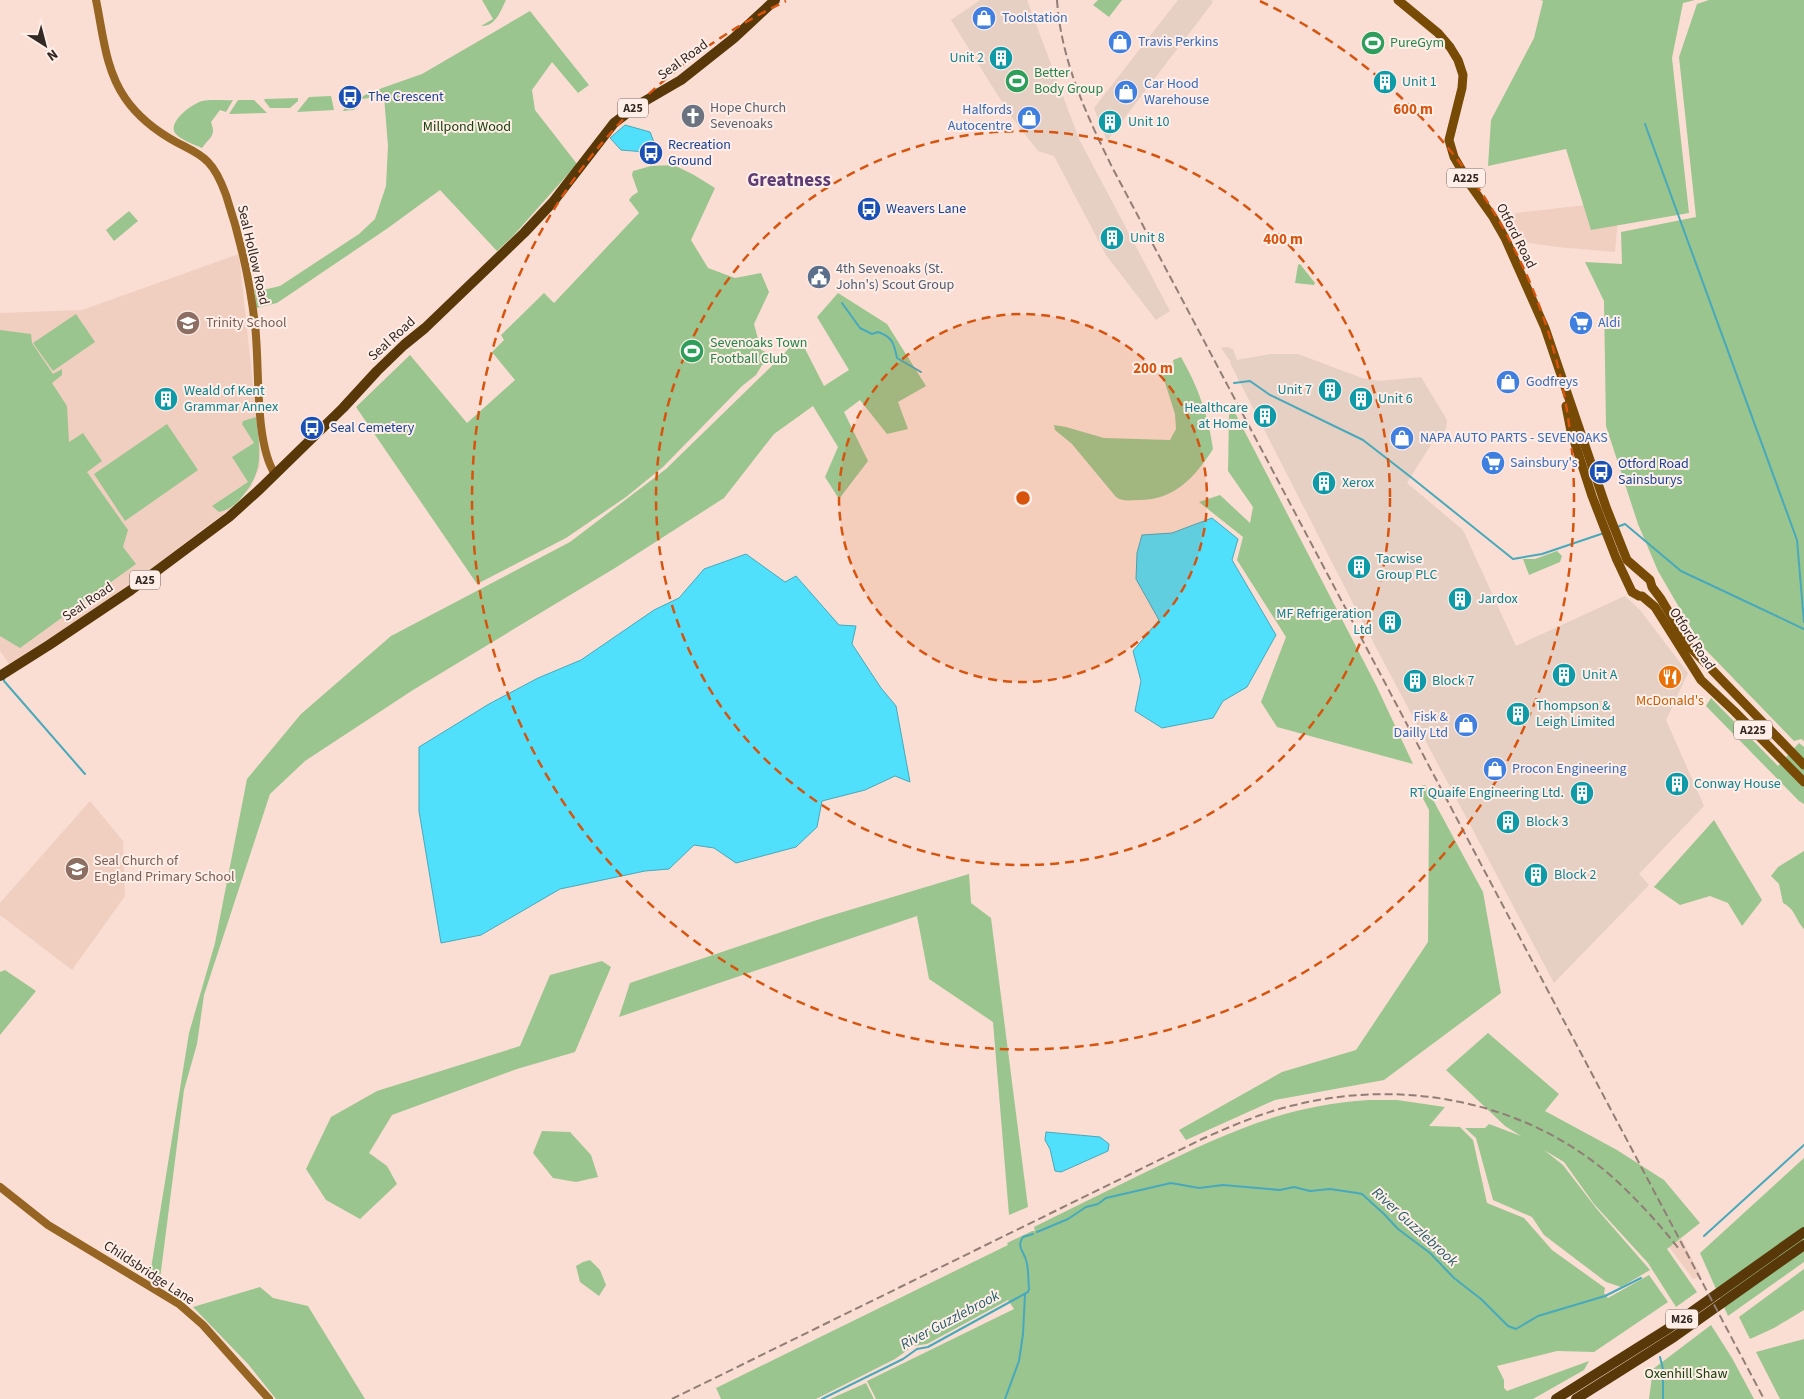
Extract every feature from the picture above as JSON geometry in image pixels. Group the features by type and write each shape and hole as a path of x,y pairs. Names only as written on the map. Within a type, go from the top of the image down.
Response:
{"highway":[{"name":"Seal Road","path":"2,674 49,645 150,576 229,517 343,408 404,345 425,328 524,233 553,202 614,123 638,105 681,80 734,38 775,0"},
{"name":"M26","path":"1556,1399 1676,1323 1804,1232"},
{"name":"M26","path":"1576,1399 1695,1323 1804,1245"}],"main road":[{"name":"Seal Hollow Road","path":"96,0 106,55 123,96 148,123 209,162 221,182 236,224 246,268 255,327 260,410 265,453 268,464 275,474"},
{"name":"Otford Road","path":"1398,0 1438,33 1458,60 1463,75 1462,88 1449,140 1454,157 1471,186 1493,216 1505,238 1545,328 1606,507 1627,560 1650,580 1652,587 1662,599 1689,646 1804,766"},
{"name":"Otford Road","path":"1557,367 1571,431 1592,496 1616,558 1630,586 1635,594 1642,596 1655,607 1701,680 1804,782"},
{"path":"1630,586 1634,577 1644,574"},
{"path":"1642,596 1647,594 1652,587"},
{"name":"Childsbridge Lane","path":"0,1187 48,1225 178,1304 202,1325 269,1399"}],"shaded area":[{"path":"980,0 1027,0 1079,139 1170,311 1156,320 1106,255 1054,156 1038,151 1010,115 951,20"},
{"path":"1178,0 1211,0 1213,2 1107,141 1094,108"},
{"path":"1604,203 1618,219 1615,252 1523,242 1508,221 1516,213"},
{"path":"239,254 259,441 260,466 251,487 223,514 147,572 10,665 0,651 0,313 82,310"},
{"path":"1221,348 1233,349 1237,360 1270,354 1298,354 1362,378 1379,381 1421,377 1447,420 1446,429 1432,443 1407,483 1463,530 1516,646 1625,596 1640,610 1688,673 1666,720 1704,806 1639,874 1649,885 1554,983 1362,621 1231,362"},
{"name":"Seal Church of England Primary School","path":"90,801 123,841 125,896 72,970 0,915 0,903"},
{"path":"1681,1238 1701,1276 1693,1279 1669,1247"}],"green space":[{"path":"482,0 506,0 494,21 481,26 493,19"},
{"path":"1098,0 1122,0 1109,17 1093,5"},
{"path":"1541,0 1695,0 1683,3 1672,58 1689,213 1591,230 1566,149 1488,166 1491,120 1534,38 1543,1"},
{"path":"1709,0 1804,0 1804,741 1801,739 1794,741 1701,645 1658,571 1638,524 1606,426 1604,301 1585,262 1622,264 1621,232 1696,217 1679,57 1697,4"},
{"name":"Millpond Wood","path":"530,11 589,85 578,93 552,62 532,90 535,110 577,164 513,236 497,251 440,190 388,228 277,303 256,308 254,284 263,290 280,286 359,234 375,219 386,186 388,146 384,96 362,99 354,110 343,111 344,109 368,93 422,74"},
{"path":"331,96 334,110 297,112 309,97"},
{"path":"298,98 298,101 290,108 270,108 264,100 265,99"},
{"path":"206,100 233,100 226,112 220,110 211,122 213,133 202,148 183,140 174,131 176,121 180,116 197,103"},
{"path":"238,100 254,100 267,113 229,114"},
{"path":"674,165 715,188 691,240 708,268 735,278 761,273 769,292 754,324 761,350 776,356 762,365 756,375 742,386 663,467 626,497 566,538 477,584 356,407 410,355 467,423 515,380 492,352 504,340 501,335 544,293 554,303 639,213 629,200 638,192 632,175 633,171 651,166"},
{"path":"129,211 138,221 114,241 106,230"},
{"path":"1300,264 1315,283 1314,285 1295,283 1298,265"},
{"path":"838,293 887,324 926,386 898,402 908,429 887,434 860,400 844,412 868,461 839,499 825,477 838,447 813,406 774,434 724,498 615,568 413,690 305,761 270,794 204,995 197,1044 184,1090 160,1279 149,1281 189,1033 215,943 247,779 301,714 391,636 570,542 666,469 782,356 799,337 824,386 849,370 817,317"},
{"path":"76,314 95,342 53,371 33,343"},
{"path":"0,330 31,334 32,343 53,374 62,369 62,375 52,383 67,406 69,442 83,433 102,461 87,472 128,530 123,547 136,564 20,648 0,636"},
{"path":"1181,357 1202,401 1213,449 1199,469 1183,485 1173,491 1152,499 1121,500 1116,497 1072,444 1055,430 1054,425 1104,438 1170,440 1176,429 1175,414 1161,370 1174,366 1173,360"},
{"path":"1234,411 1376,685 1413,764 1277,727 1261,702 1286,637 1237,560 1243,537 1199,502 1220,495 1250,523 1253,507 1228,471 1229,415"},
{"path":"256,417 259,460 254,478 249,488 236,503 229,509 219,512 212,506 248,482 232,457 254,443 242,424 243,421"},
{"path":"167,424 198,470 125,521 94,474"},
{"path":"1557,551 1562,556 1560,562 1529,575 1523,559 1535,559"},
{"path":"1711,698 1778,766 1799,743 1804,747 1804,804 1706,706"},
{"path":"1425,785 1483,892 1501,993 1384,1080 1275,1100 1186,1140 1179,1130 1282,1072 1356,1050 1428,942 1429,810 1417,787"},
{"path":"1714,820 1762,900 1742,926 1728,903 1710,896 1680,905 1654,887"},
{"path":"1804,851 1804,929 1793,912 1783,903 1779,884 1771,876 1778,867"},
{"path":"969,874 971,903 991,918 1028,1207 1009,1215 993,1022 929,979 917,916 619,1017 630,983 823,918"},
{"path":"602,961 611,967 575,1052 517,1069 392,1115 369,1153 387,1166 397,1184 360,1219 326,1200 306,1169 331,1117 377,1091 520,1046 550,975"},
{"path":"5,970 36,991 0,1035 0,972"},
{"path":"1488,1033 1559,1094 1545,1111 1617,1150 1664,1180 1700,1223 1667,1249 1697,1292 1676,1307 1648,1263 1594,1204 1564,1162 1544,1150 1563,1165 1596,1208 1650,1270 1621,1287 1606,1282 1544,1235 1532,1217 1493,1200 1476,1138 1465,1128 1485,1128 1489,1124 1521,1136 1505,1126 1446,1070"},
{"path":"1369,1100 1397,1100 1445,1107 1429,1126 1460,1127 1473,1140 1487,1203 1524,1218 1552,1250 1605,1288 1604,1293 1608,1298 1649,1275 1668,1302 1594,1352 1557,1351 1497,1366 1504,1380 1504,1388 1507,1391 1589,1361 1584,1370 1533,1399 876,1399 867,1381 1014,1309 1008,1300 927,1344 913,1346 895,1359 816,1399 721,1399 716,1388 1008,1245 1007,1243 1035,1231 1034,1227 1230,1133 1256,1123 1310,1108"},
{"path":"542,1131 570,1132 591,1155 598,1177 576,1182 553,1178 533,1153"},
{"path":"1804,1158 1804,1262 1728,1316 1700,1253"},
{"path":"590,1260 600,1270 606,1285 599,1296 580,1282 576,1266"},
{"path":"1804,1269 1804,1310 1774,1328 1750,1339 1739,1317"},
{"path":"260,1287 273,1298 308,1306 365,1399 276,1399 248,1364 193,1307"},
{"name":"Oxenhill Shaw","path":"1711,1325 1732,1358 1754,1399 1649,1399 1653,1369"},
{"path":"1804,1339 1804,1399 1780,1399 1756,1352"},
{"path":"866,1383 874,1399 830,1399"}],"water":[{"path":"625,125 650,132 656,147 645,152 621,150 610,138"},
{"path":"1212,518 1238,539 1232,560 1276,635 1247,687 1223,701 1213,718 1162,728 1135,711 1141,681 1133,651 1159,620 1136,579 1137,553 1142,535 1172,533"},
{"path":"746,554 785,582 796,576 839,625 856,626 852,644 881,688 896,706 910,782 895,776 865,790 822,801 817,827 796,847 736,863 714,848 694,845 669,869 645,871 560,889 481,935 441,943 419,811 419,747 489,704 538,678 581,660 654,610 679,598 704,569"},
{"path":"1046,1132 1100,1137 1109,1144 1108,1151 1061,1172 1055,1171 1050,1149 1045,1140"}],"waterway":[{"path":"1645,124 1797,540 1804,622"},
{"path":"842,303 860,328 872,334 878,332 887,336 894,345 897,358 921,372"},
{"path":"1234,383 1250,381 1270,395 1363,440 1513,559 1542,554 1604,533"},
{"path":"1617,527 1625,524 1681,571 1804,629"},
{"path":"4,677 4,681 85,774"},
{"name":"River Guzzlebrook","path":"1704,1236 1804,1145"},
{"name":"River Guzzlebrook","path":"1037,1232 1068,1219 1086,1207 1098,1204 1106,1198 1171,1183 1199,1188 1223,1185 1280,1190 1294,1187 1310,1191 1330,1189 1362,1194 1398,1229 1430,1253 1454,1278 1481,1299 1508,1326 1516,1329 1538,1316 1605,1296 1641,1278"},
{"name":"River Guzzlebrook","path":"822,1399 903,1359 917,1349 928,1347 1028,1292 1028,1267 1020,1243 1023,1237 1033,1234"},
{"path":"1005,1399 1019,1361 1023,1334 1025,1294"},
{"path":"1660,1357 1663,1369 1663,1399"}],"railway":[{"path":"1057,0 1059,22 1069,65 1084,107 1112,167 1764,1399"},
{"path":"672,1399 1202,1139 1271,1111 1338,1097 1381,1094 1425,1096 1468,1104 1509,1116 1549,1134 1586,1156 1636,1199 1679,1249"}],"place":[{"name":"Toolstation","path":"984,18"},
{"name":"Travis Perkins","path":"1120,42"},
{"name":"PureGym","path":"1373,43"},
{"name":"Unit 2","path":"1001,58"},
{"name":"Better Body Group","path":"1017,81"},
{"name":"Unit 1","path":"1385,82"},
{"name":"Car Hood Warehouse","path":"1126,92"},
{"name":"The Crescent","path":"350,97"},
{"name":"Hope Church Sevenoaks","path":"693,116"},
{"name":"Halfords Autocentre","path":"1029,118"},
{"name":"Unit 10","path":"1110,122"},
{"name":"Recreation Ground","path":"651,153"},
{"name":"Weavers Lane","path":"869,209"},
{"name":"Unit 8","path":"1112,238"},
{"name":"4th Sevenoaks (St. John's) Scout Group","path":"819,277"},
{"name":"Trinity School","path":"188,323"},
{"name":"Aldi","path":"1581,323"},
{"name":"Sevenoaks Town Football Club","path":"692,351"},
{"name":"Godfreys","path":"1508,382"},
{"name":"Unit 7","path":"1330,390"},
{"name":"Weald of Kent Grammar Annex","path":"166,399"},
{"name":"Unit 6","path":"1361,399"},
{"name":"Healthcare at Home","path":"1265,416"},
{"name":"Seal Cemetery","path":"312,428"},
{"name":"NAPA AUTO PARTS - SEVENOAKS","path":"1402,438"},
{"name":"Sainsbury's","path":"1493,463"},
{"name":"Otford Road Sainsburys","path":"1601,472"},
{"name":"Xerox","path":"1324,483"},
{"name":"Tacwise Group PLC","path":"1359,567"},
{"name":"Jardox","path":"1460,599"},
{"name":"MF Refrigeration Ltd","path":"1390,622"},
{"name":"Unit A","path":"1564,675"},
{"name":"McDonald's","path":"1670,677"},
{"name":"Block 7","path":"1415,681"},
{"name":"Thompson & Leigh Limited","path":"1518,714"},
{"name":"Fisk & Dailly Ltd","path":"1466,725"},
{"name":"Procon Engineering","path":"1495,769"},
{"name":"Conway House","path":"1677,784"},
{"name":"RT Quaife Engineering Ltd.","path":"1582,793"},
{"name":"Block 3","path":"1508,822"},
{"name":"Seal Church of England Primary School","path":"77,869"},
{"name":"Block 2","path":"1536,875"}],"district":[{"name":"Greatness","path":"789,180"}]}
